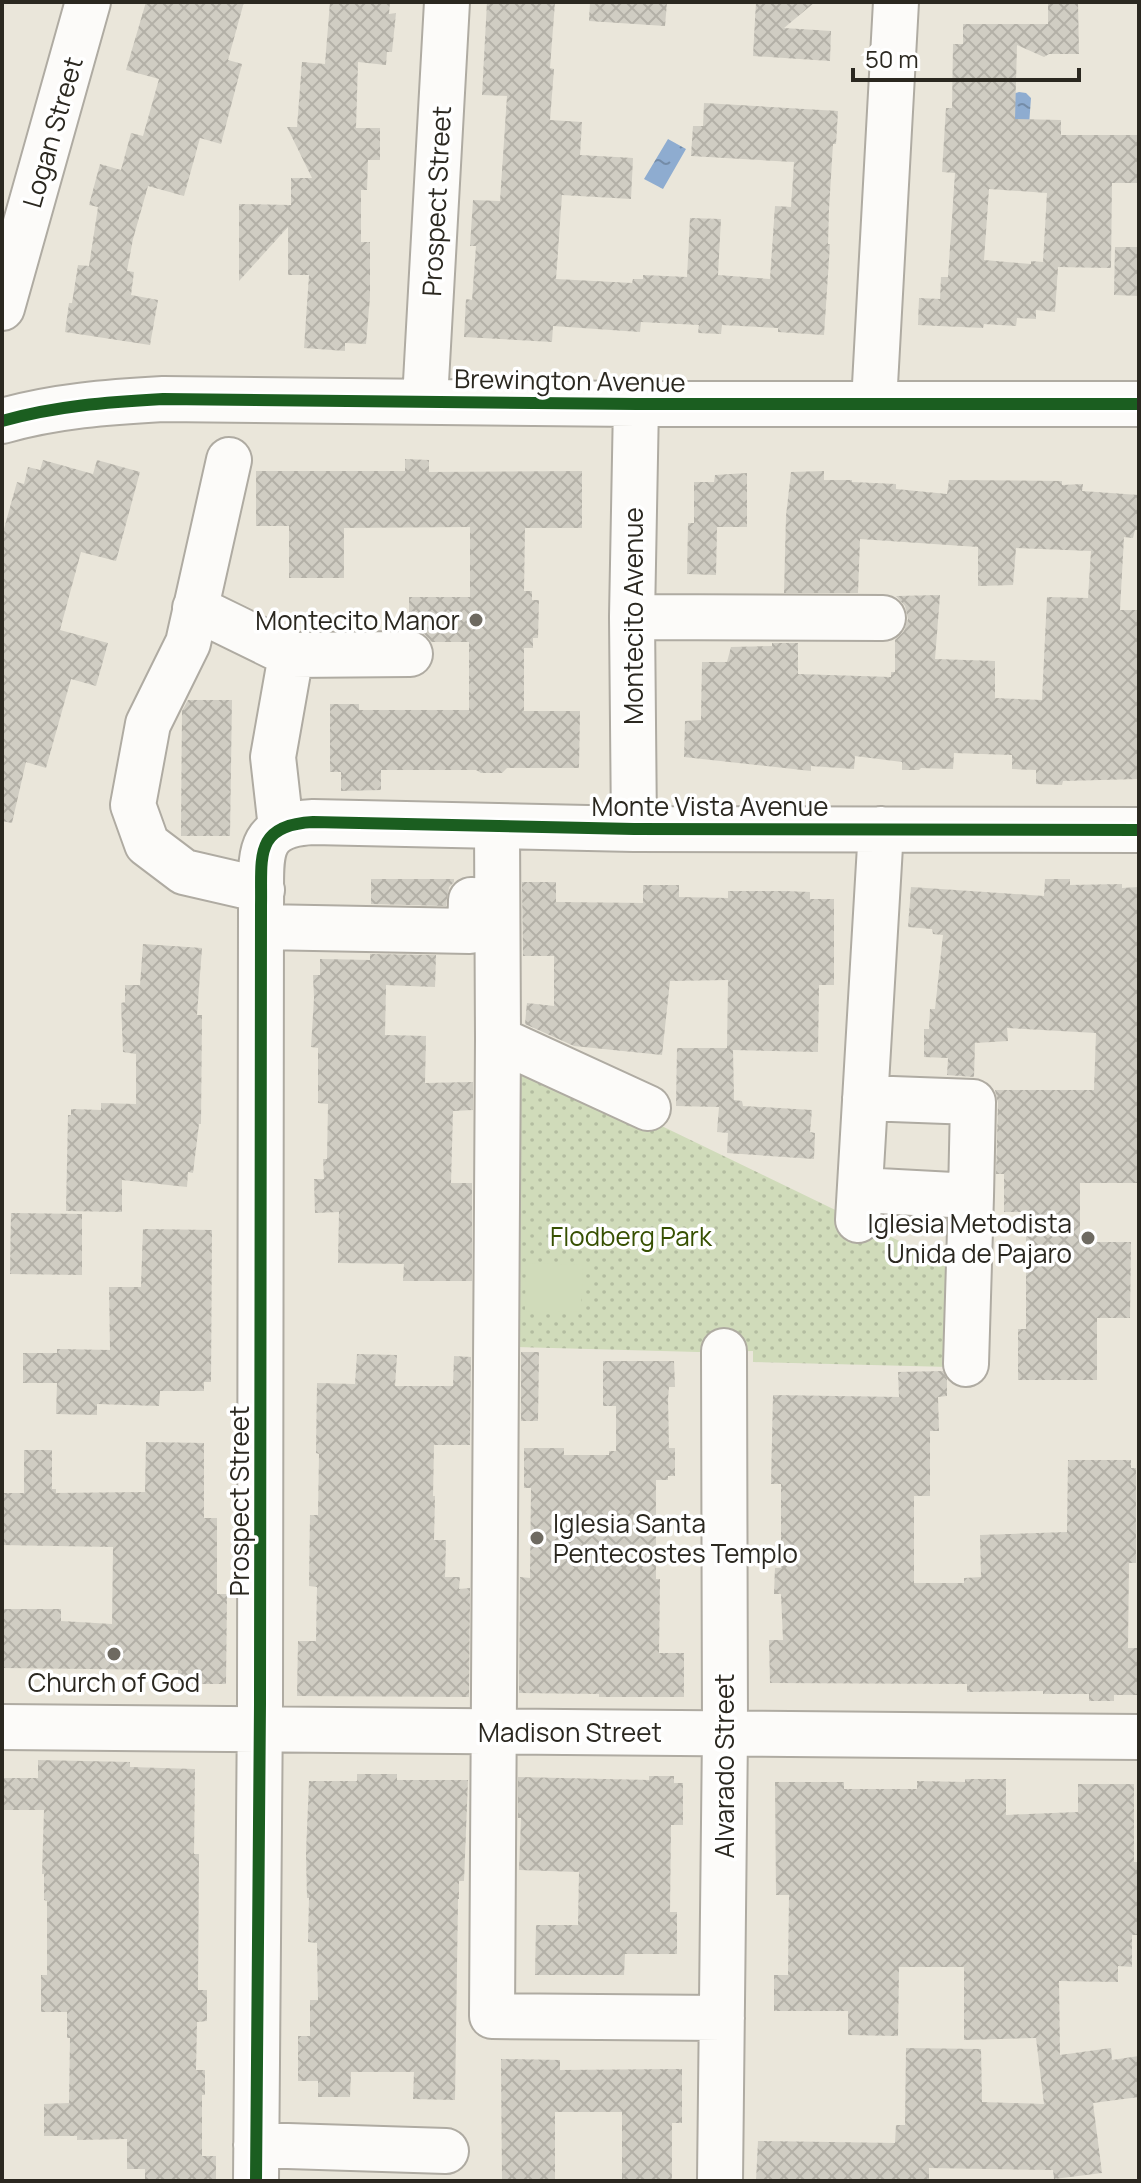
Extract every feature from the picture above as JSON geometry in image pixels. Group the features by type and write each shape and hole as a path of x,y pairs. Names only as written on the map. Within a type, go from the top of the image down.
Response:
{"street":[{"name":"Logan Street","path":"2,308 88,2"},
{"name":"Prospect Street","path":"425,400 447,2"},
{"path":"874,403 896,2"},
{"name":"Brewington Avenue","path":"2,421 70,407 163,399 636,404 1139,404"},
{"name":"Montecito Avenue","path":"634,829 632,617 636,404"},
{"path":"229,460 188,643 148,724 133,805 147,844 184,872 262,909 470,931 471,900 496,901"},
{"path":"195,608 291,655 410,654"},
{"path":"632,617 883,618"},
{"path":"281,828 273,757 291,655"},
{"name":"Monte Vista Avenue","path":"281,828 313,822 634,829 1139,830"},
{"path":"497,826 492,2016 722,2018"},
{"name":"Prospect Street","path":"256,2163 262,856 271,835 281,828"},
{"path":"881,829 859,1205 971,1196"},
{"path":"498,1039 648,1108"},
{"path":"865,1098 973,1102 966,1364"},
{"name":"Alvarado Street","path":"720,2181 725,1733 724,1351"},
{"name":"Madison Street","path":"2,1727 1139,1737"},
{"path":"256,2163 446,2151"}],"green space":[{"name":"Flodberg Park","path":"517,1056 951,1266 950,1367 753,1362 753,1351 516,1347"},
{"path":"526,1263 583,1265 581,1312 525,1311"}],"water":[{"path":"1019,92 1031,98 1029,125 1009,117 1013,94"},
{"path":"668,139 686,149 663,189 644,179"}],"building":[{"path":"146,2 244,2 228,60 242,64 221,144 200,138 184,196 148,186 133,239 127,271 134,272 131,295 158,300 150,345 65,332 78,265 89,266 98,207 89,205 100,164 121,170 131,133 143,136 159,79 126,70"},
{"path":"330,2 390,2 389,14 396,13 392,52 387,52 386,65 358,62 356,128 380,128 380,160 368,160 367,190 361,190 361,242 370,242 366,344 345,343 345,351 304,348 309,275 288,275 288,227 239,281 239,204 291,205 291,178 312,178 287,127 297,127 302,62 325,64"},
{"path":"487,2 555,2 550,120 582,122 580,155 633,158 631,199 562,195 556,279 632,283 633,279 643,279 643,275 687,277 690,218 721,219 718,275 770,279 775,206 791,207 794,162 691,156 693,126 703,126 704,103 838,111 836,144 833,144 824,335 778,332 778,328 722,325 721,334 698,333 699,325 641,322 640,332 553,326 552,342 464,337 466,299 472,300 476,246 470,246 473,200 500,201 507,96 482,95"},
{"path":"590,2 667,2 665,26 589,21"},
{"path":"756,2 815,2 784,28 831,31 830,61 753,56"},
{"path":"1048,2 1078,2 1079,54 1049,54 1044,57 1017,45 1015,119 1061,120 1061,135 1139,135 1139,183 1112,183 1111,268 1058,267 1055,312 1036,310 1036,319 1017,318 1016,326 918,325 919,298 940,299 941,277 948,277 955,173 942,172 946,108 952,108 953,44 963,44 963,24 1048,24","holes":["989,189 1047,193 1043,262 1031,261 1031,264 984,260"]},
{"path":"1115,247 1139,247 1139,296 1114,295"},
{"name":"Montecito Manor","path":"405,459 429,460 429,472 582,471 582,528 525,528 524,591 532,591 532,600 539,600 538,638 533,638 533,648 524,648 524,711 580,711 579,768 507,768 502,773 381,770 381,790 341,791 341,772 330,772 330,704 359,704 359,710 469,710 469,642 432,642 423,633 409,629 409,597 470,597 470,527 344,528 344,578 289,578 289,526 256,526 256,471 405,471"},
{"path":"43,460 93,474 97,460 140,472 116,561 81,552 60,630 108,643 96,686 71,679 46,768 26,762 12,823 2,821 2,536 17,482 24,484 28,467 40,470"},
{"path":"824,471 824,480 896,484 896,489 947,494 949,480 1062,481 1062,485 1083,484 1082,491 1139,495 1139,530 1135,530 1133,538 1124,537 1120,610 1139,610 1139,779 1036,784 1036,770 1012,769 1012,755 954,753 953,769 919,770 902,770 902,762 855,756 854,769 811,766 811,771 684,757 685,721 701,720 702,662 727,662 731,647 798,643 798,674 891,677 891,672 895,672 895,640 904,631 908,619 905,606 896,596 940,595 935,659 995,661 995,698 1042,700 1047,597 1088,598 1091,551 1016,548 1013,585 978,586 978,547 860,539 858,593 784,593 786,516 791,472"},
{"path":"747,473 747,527 717,527 716,575 687,574 688,523 694,523 694,482 714,482 715,475"},
{"path":"188,700 232,700 230,836 181,836 182,711"},
{"path":"371,879 454,879 454,882 449,887 446,906 371,904"},
{"path":"1045,879 1070,879 1070,885 1122,884 1122,888 1139,887 1139,1183 1080,1183 1080,1242 1131,1242 1130,1318 1097,1318 1097,1380 1018,1380 1018,1329 1026,1329 1026,1212 1004,1212 1004,1174 996,1174 998,1103 995,1090 1094,1090 1096,1033 1007,1028 1008,1041 975,1043 974,1077 947,1075 948,1058 924,1057 924,1029 929,1029 930,1009 935,1009 943,935 933,934 932,929 908,927 911,887 1044,896"},
{"path":"522,882 556,882 556,902 643,903 643,885 679,885 679,897 728,898 728,891 785,891 810,892 810,899 834,899 834,985 819,985 818,1052 733,1050 734,1100 742,1101 743,1106 812,1110 810,1132 815,1133 814,1159 727,1153 728,1133 717,1132 719,1107 676,1106 677,1048 727,1048 728,980 670,981 662,1055 574,1046 525,1024 527,1003 554,1006 554,956 523,956"},
{"path":"143,944 202,948 197,1015 202,1015 201,1124 193,1173 188,1172 187,1187 122,1180 122,1212 66,1211 68,1115 71,1115 71,1109 101,1110 101,1103 136,1104 136,1054 123,1052 121,1003 125,1002 125,985 140,985"},
{"path":"370,954 436,955 435,987 386,985 385,1035 426,1036 425,1083 473,1082 473,1110 453,1111 451,1183 472,1183 472,1281 403,1281 404,1264 338,1263 339,1212 315,1213 314,1179 324,1179 323,1159 327,1159 328,1104 318,1103 318,1048 311,1047 313,975 320,975 320,959 370,960"},
{"path":"11,1213 82,1214 82,1275 10,1274"},
{"path":"143,1229 212,1230 211,1382 204,1382 204,1391 160,1391 159,1406 97,1404 97,1415 56,1414 57,1383 23,1383 23,1353 57,1353 57,1349 110,1350 109,1287 141,1287"},
{"path":"521,1352 539,1352 538,1421 521,1421"},
{"path":"357,1354 397,1355 395,1386 453,1386 454,1356 471,1357 470,1445 434,1445 433,1496 434,1540 446,1540 445,1577 460,1577 459,1589 470,1588 469,1697 297,1696 298,1641 316,1641 317,1587 309,1586 310,1515 318,1515 317,1383 355,1384"},
{"path":"603,1361 674,1361 675,1387 669,1387 668,1399 669,1448 675,1448 675,1476 668,1476 668,1480 656,1480 656,1579 660,1579 659,1653 684,1653 684,1697 519,1693 520,1577 530,1578 531,1488 524,1488 524,1448 564,1448 564,1455 609,1455 609,1451 616,1451 616,1406 603,1406"},
{"path":"943,1371 947,1379 947,1396 938,1397 939,1431 930,1431 930,1496 914,1496 914,1583 964,1583 964,1578 981,1577 980,1535 1067,1532 1068,1460 1131,1460 1131,1468 1136,1468 1136,1563 1129,1563 1128,1648 1139,1648 1139,1695 1114,1695 1114,1701 1089,1701 1089,1694 967,1692 967,1684 770,1683 769,1640 783,1640 781,1594 774,1594 775,1568 781,1568 781,1484 771,1484 773,1395 899,1397 898,1372"},
{"path":"146,1442 204,1443 204,1518 217,1518 217,1594 227,1594 226,1684 178,1684 178,1670 2,1668 2,1609 61,1609 61,1621 112,1624 113,1547 2,1545 2,1493 24,1493 24,1450 52,1450 52,1489 56,1489 56,1493 145,1492"},
{"path":"38,1760 130,1762 130,1767 195,1769 194,1854 199,1854 198,1990 207,1990 207,2021 197,2022 196,2070 205,2070 202,2156 216,2156 216,2181 145,2181 145,2169 127,2169 127,2139 77,2140 77,2136 44,2136 44,2104 69,2103 70,2038 67,2038 67,2012 41,2012 41,1975 47,1975 47,1901 44,1900 42,1874 44,1810 2,1810 2,1778 38,1778"},
{"path":"357,1774 397,1774 397,1780 468,1780 464,1881 459,1881 458,1899 455,2100 413,2099 414,2072 351,2072 350,2097 318,2097 318,2081 298,2081 298,2036 310,2036 310,2000 318,2000 317,1943 308,1942 306,1853 309,1781 357,1781"},
{"path":"649,1776 674,1776 674,1783 683,1783 683,1825 671,1825 670,1912 677,1912 677,1954 625,1954 624,1975 535,1975 536,1925 578,1925 579,1872 519,1870 521,1818 518,1818 518,1777 649,1780"},
{"path":"965,1779 1006,1779 1006,1815 1078,1812 1078,1784 1134,1784 1134,1862 1139,1862 1137,1935 1132,1935 1132,1967 1118,1966 1118,1982 1059,1981 1060,2055 1111,2048 1112,2060 1139,2056 1139,2097 1093,2103 1102,2173 1054,2179 1053,2170 929,2168 929,2181 756,2181 758,2141 895,2143 896,2125 905,2125 906,2048 981,2049 982,2102 1044,2104 1036,2038 964,2040 964,1967 899,1967 898,2036 848,2035 848,2011 774,2011 774,1975 788,1975 789,1895 776,1895 775,1782 844,1782 844,1789 917,1789 917,1781 965,1782"},
{"path":"501,2059 560,2060 560,2070 682,2069 682,2123 672,2123 672,2181 622,2181 622,2112 555,2112 555,2181 502,2181"}],"cycle path":[{"path":"2,421 82,406 163,399 636,404 1139,404"},
{"path":"256,2181 261,873 262,859 270,837 294,825 313,822 634,829 1139,830"}],"place":[{"name":"Montecito Manor","path":"476,620"},
{"name":"Iglesia Metodista Unida de Pajaro","path":"1088,1238"},
{"name":"Iglesia Santa Pentecostes Templo","path":"537,1538"},
{"name":"Church of God","path":"114,1654"}]}
